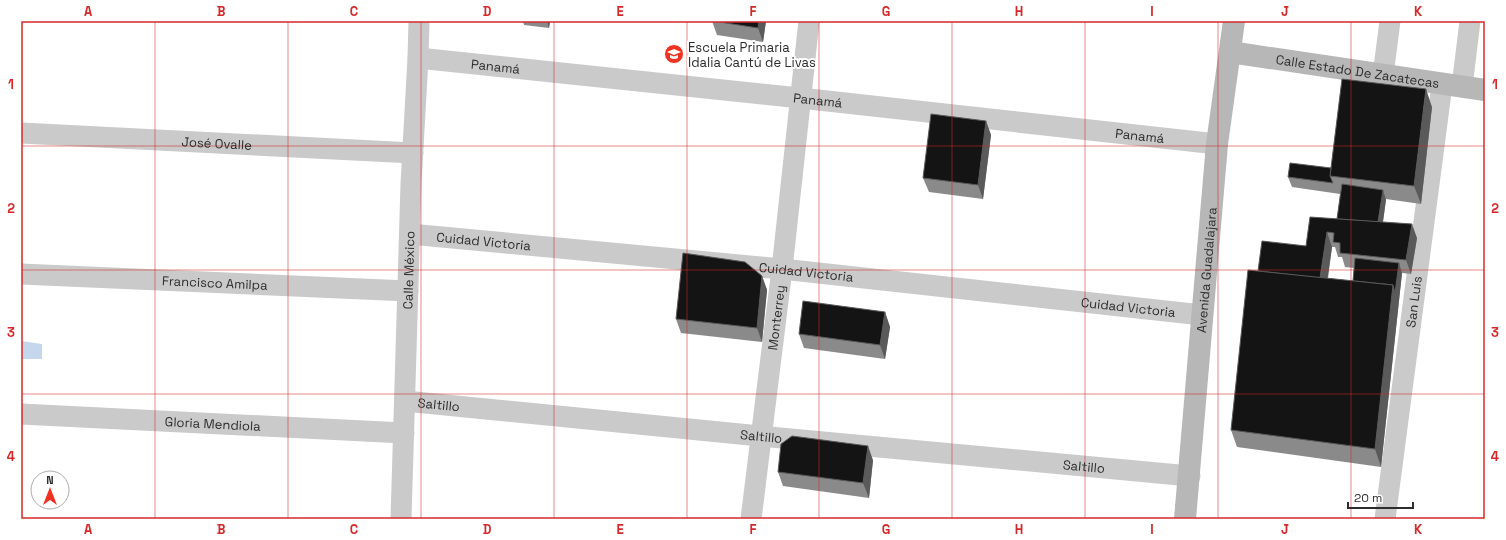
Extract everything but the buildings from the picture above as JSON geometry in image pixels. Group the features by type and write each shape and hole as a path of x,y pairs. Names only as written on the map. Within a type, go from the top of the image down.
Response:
{"main road":[{"name":"Avenida Guadalajara","path":"1185,519 1190,476 1217,144 1234,21"},
{"name":"Calle Estado De Zacatecas","path":"1230,52 1485,90"}],"street":[{"name":"Calle México","path":"401,519 412,152 419,21"},
{"name":"Monterrey","path":"751,519 760,436 782,269 809,21"},
{"path":"1383,75 1390,21"},
{"name":"San Luis","path":"1385,519 1452,86 1470,21"},
{"name":"Panamá","path":"418,58 1217,144"},
{"name":"José Ovalle","path":"21,133 412,152"},
{"name":"Cuidad Victoria","path":"410,234 782,269 1202,315"},
{"name":"Francisco Amilpa","path":"21,274 408,291"},
{"name":"Saltillo","path":"405,401 1190,476"},
{"name":"Gloria Mendiola","path":"21,414 404,433"}],"water":[{"path":"21,341 42,344 42,359 21,359"}],"place":[{"name":"Escuela Primaria Idalia Cantú de Livas","path":"674,54"}]}
